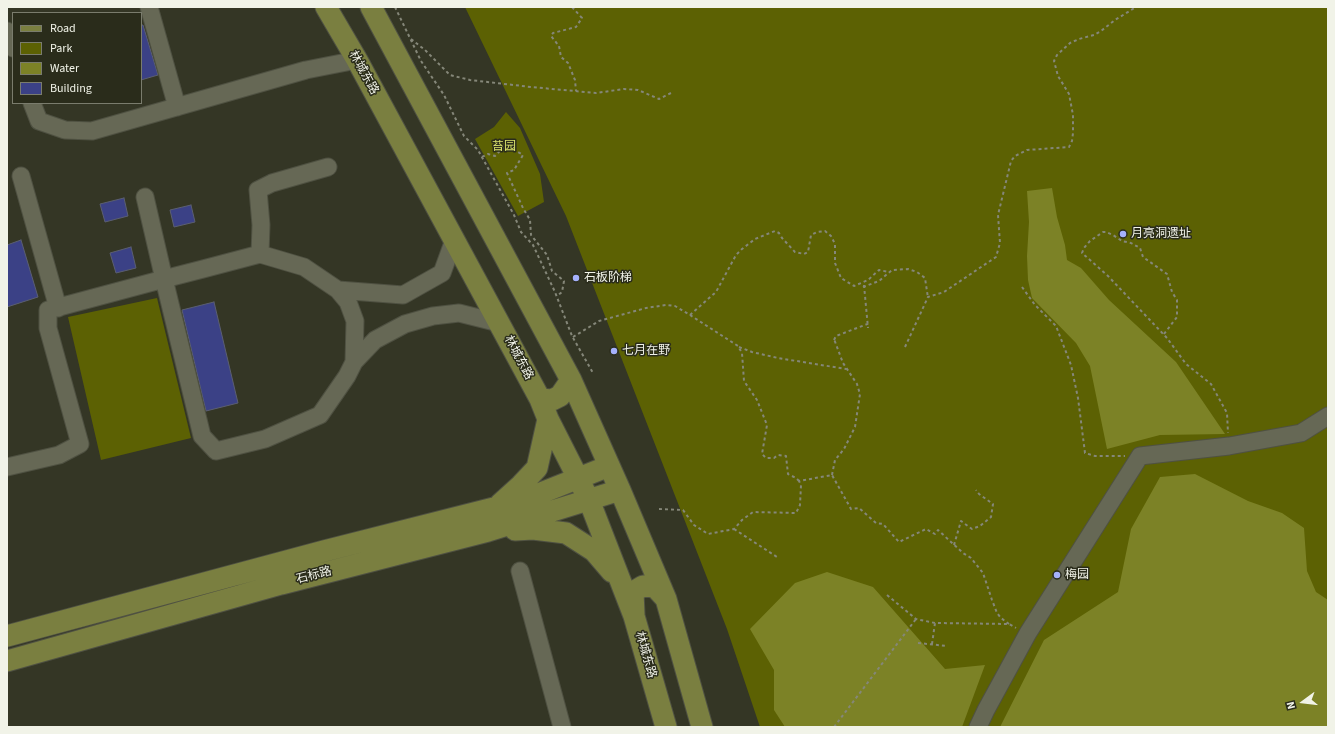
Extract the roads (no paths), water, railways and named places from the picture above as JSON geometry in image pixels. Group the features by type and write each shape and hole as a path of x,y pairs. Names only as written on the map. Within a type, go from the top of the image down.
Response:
{"main road":[{"name":"林城东路","path":"326,7 357,60 540,400 589,500 634,616 666,727"},
{"path":"371,7 571,380 666,599 702,727"},
{"path":"540,400 552,400 560,396 571,380"},
{"path":"494,508 522,485 537,468 548,419"},
{"name":"石标路","path":"7,636 324,551 526,499 609,466"},
{"name":"石标路","path":"7,661 281,584 488,531 620,490"},
{"path":"526,499 532,518"},
{"path":"488,531 533,529 566,533 594,552 623,585"},
{"path":"634,616 633,592 644,586 655,587 666,599"},
{"path":"7,629 21,626 32,630"}],"street":[{"path":"149,7 177,107"},
{"path":"7,31 12,45"},
{"path":"32,104 39,121 65,130 92,131 306,70 357,60"},
{"path":"260,254 261,225 258,190 272,183 328,167"},
{"path":"21,176 58,308"},
{"path":"145,197 202,436 216,451 265,439 320,415 347,376 354,362 376,340 404,324 433,316 459,313 499,324"},
{"path":"338,290 403,295 442,273 454,240"},
{"path":"7,467 59,455 80,444 48,328 48,310 260,254 304,267 338,290 348,302 355,321 354,362"},
{"path":"978,727 1028,633 1140,456 1229,446 1301,433 1328,416"},
{"path":"520,571 562,727"}],"water":[{"path":"1052,188 1067,260 1081,268 1109,300 1176,362 1225,434 1160,435 1107,449 1090,366 1076,343 1032,298 1028,280 1027,256 1029,222 1027,191"},
{"path":"1195,474 1248,501 1282,513 1304,528 1307,571 1316,592 1328,600 1328,727 1000,727 1044,640 1118,592 1131,529 1160,477"},
{"path":"827,572 873,587 945,669 985,665 962,727 785,727 774,710 774,670 750,629 795,583"}],"place":[{"name":"月亮洞遗址","path":"1123,234"},
{"name":"石板阶梯","path":"576,278"},
{"name":"七月在野","path":"614,351"},
{"name":"梅园","path":"1057,575"}],"park label":[{"name":"苔园","path":"504,147"}]}
